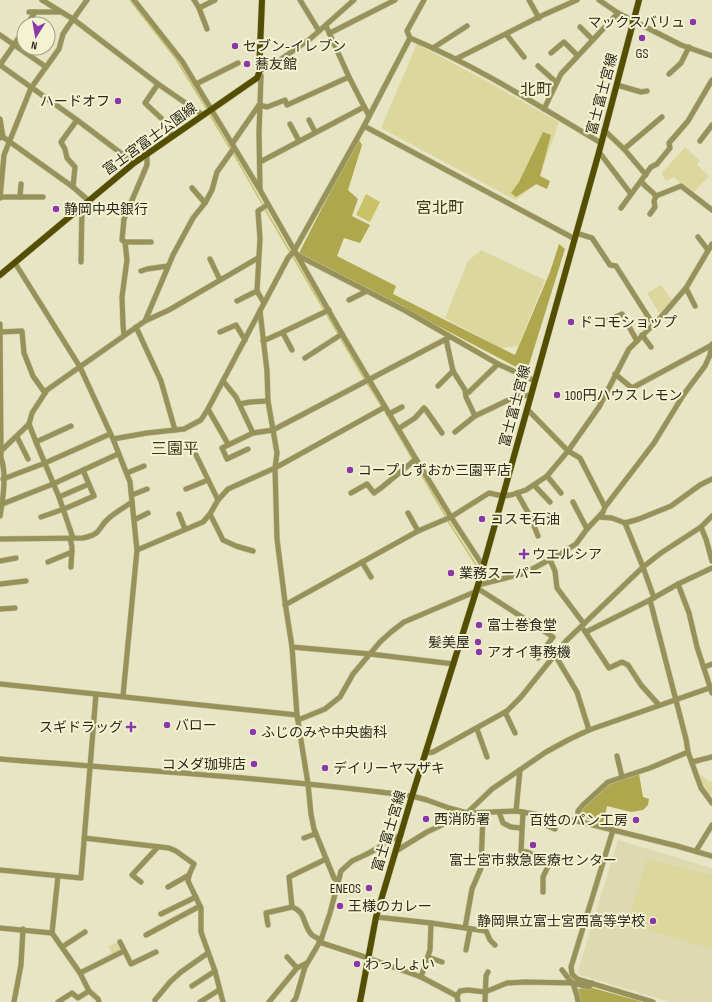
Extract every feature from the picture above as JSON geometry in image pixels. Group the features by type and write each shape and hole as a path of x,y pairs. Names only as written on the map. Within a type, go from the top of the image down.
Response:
{"main road":[{"path":"259,72 262,0"},
{"name":"富士富士宮線","path":"360,1002 376,917 477,588 576,236 639,0"},
{"name":"富士宮富士公園線","path":"0,275 134,164 172,136 253,81 257,78 259,72"}],"street":[{"path":"42,0 72,19 158,84 203,115"},
{"path":"42,197 0,198 4,155 31,88 59,49 63,34 72,19 87,0"},
{"path":"134,0 182,61 232,149 260,190 265,206 383,408 389,414 398,429 414,460 448,518 483,566"},
{"path":"194,0 199,8 207,29"},
{"path":"199,8 215,0"},
{"path":"300,0 319,31"},
{"path":"260,190 259,105 261,76 259,72 267,69 310,39 354,0"},
{"path":"330,33 395,0"},
{"path":"424,0 407,31 410,38 456,59 544,108 601,143"},
{"path":"530,0 539,18"},
{"path":"456,59 577,0"},
{"path":"599,0 618,13 634,21 689,47 712,56"},
{"path":"29,12 60,12"},
{"path":"32,16 35,12"},
{"path":"544,108 561,74 577,55 618,13"},
{"path":"326,26 349,77 369,116"},
{"path":"433,48 467,26"},
{"path":"580,27 592,39"},
{"path":"506,34 524,57"},
{"path":"0,35 46,68"},
{"path":"4,480 111,437 184,429 201,420 264,303 364,126 410,38"},
{"path":"16,42 0,65 77,120 134,164"},
{"path":"551,53 564,42 577,55"},
{"path":"669,74 681,63 689,47"},
{"path":"196,84 238,63"},
{"path":"538,66 556,82"},
{"path":"259,105 267,107 285,100 287,105 349,77"},
{"path":"621,208 652,167 658,164 670,148 669,143 688,121 712,80"},
{"path":"158,84 145,103 162,119 172,136"},
{"path":"617,85 641,92 647,91"},
{"path":"145,321 168,266 193,218 205,203 212,190 217,172 259,105"},
{"path":"260,162 315,132 364,108"},
{"path":"624,149 662,117"},
{"path":"0,119 2,138 89,201"},
{"path":"73,188 74,167 67,158 66,149 61,142 77,120"},
{"path":"308,120 315,132"},
{"path":"290,124 300,140"},
{"path":"700,141 712,125"},
{"path":"364,126 576,236 592,238 610,265 616,266 648,318 654,324"},
{"path":"604,130 624,149 646,175"},
{"path":"599,152 631,194"},
{"path":"124,335 122,297 127,260 125,242 122,240 124,219 147,165 146,155"},
{"path":"641,181 645,187 651,190 656,196"},
{"path":"20,197 21,184"},
{"path":"650,214 655,207 654,201 656,196 681,186 712,210"},
{"path":"192,188 205,203"},
{"path":"81,262 82,206"},
{"path":"264,303 257,291 260,239 258,211 265,206"},
{"path":"698,237 708,250"},
{"path":"125,242 151,242"},
{"path":"285,605 418,532 448,518 489,493 502,496 517,493 526,490 547,476 568,451 599,407 629,349 686,288 712,244"},
{"path":"293,254 404,310 448,338 535,381"},
{"path":"1,452 29,424 32,413 45,393 145,321 169,310 258,258"},
{"path":"210,259 220,280"},
{"path":"15,263 80,367 130,482 137,550 123,696"},
{"path":"141,271 168,266"},
{"path":"686,288 695,306"},
{"path":"236,301 257,291"},
{"path":"349,300 366,292"},
{"path":"260,311 267,371 268,401 277,453 275,468 277,539 292,647 302,754 315,834 334,878 338,881"},
{"path":"263,341 283,333 326,311"},
{"path":"605,322 622,314 637,341"},
{"path":"0,324 1,458 4,465 0,516"},
{"path":"220,332 236,325 245,340"},
{"path":"136,327 161,382 175,430"},
{"path":"1,332 22,331 24,353 33,376 45,393"},
{"path":"283,333 292,350"},
{"path":"305,358 340,335"},
{"path":"642,335 651,347"},
{"path":"448,338 453,371 464,390 475,416"},
{"path":"248,449 227,459 222,448 253,433 273,430 448,338"},
{"path":"615,374 632,388 712,344"},
{"path":"0,684 123,696 298,717 325,708 340,697 353,674 385,637 404,622 477,588 525,573 576,544 587,529 599,517 658,438 684,394 705,366 710,355 712,344"},
{"path":"469,392 498,364"},
{"path":"438,386 453,371"},
{"path":"223,381 236,397 253,433"},
{"path":"455,432 475,416 517,396 531,395"},
{"path":"240,404 268,401"},
{"path":"389,414 402,407"},
{"path":"137,550 203,522 210,514 218,500 228,489 275,468 383,408"},
{"path":"398,429 416,418 424,408 442,433"},
{"path":"208,409 228,444"},
{"path":"527,409 568,451 580,458 605,508"},
{"path":"29,424 64,509 71,538 71,567"},
{"path":"36,442 71,426"},
{"path":"17,437 28,459"},
{"path":"1,505 53,484 118,454"},
{"path":"196,455 218,500"},
{"path":"351,493 366,484 374,493 414,460"},
{"path":"127,473 144,466"},
{"path":"41,517 94,496 83,470"},
{"path":"547,476 561,493"},
{"path":"599,517 612,518 625,522 638,520 671,506 700,485 712,479"},
{"path":"186,489 208,480"},
{"path":"59,497 89,484"},
{"path":"534,485 550,502"},
{"path":"132,495 146,489"},
{"path":"517,493 530,516 538,536"},
{"path":"0,539 83,538 92,536 99,532 108,518 132,502"},
{"path":"573,502 587,529"},
{"path":"134,520 148,513"},
{"path":"408,513 418,532"},
{"path":"179,514 185,529"},
{"path":"210,514 223,540 253,551"},
{"path":"426,753 433,752 477,729 505,712 521,697 566,642 584,628 643,567 661,553 701,527 712,516"},
{"path":"625,522 643,567 652,599 688,752 701,788 712,803"},
{"path":"701,527 712,561"},
{"path":"48,562 72,552"},
{"path":"0,561 16,558"},
{"path":"550,560 555,571 558,588 609,668 622,662 628,665 641,686 659,706"},
{"path":"362,562 371,577"},
{"path":"584,628 652,599 678,584 712,568"},
{"path":"0,584 26,581"},
{"path":"396,851 427,832 467,813 492,789 546,752 590,730 711,689 697,647 689,613 678,584"},
{"path":"477,588 553,637 538,658"},
{"path":"0,609 15,608"},
{"path":"549,643 556,648"},
{"path":"292,647 454,664"},
{"path":"555,654 577,692 590,730"},
{"path":"704,667 712,664"},
{"path":"0,870 80,878 96,694"},
{"path":"505,712 515,734"},
{"path":"477,729 488,757"},
{"path":"577,821 578,811 608,782 650,768 688,752"},
{"path":"617,756 622,777"},
{"path":"692,762 712,757"},
{"path":"0,758 308,784 412,796 467,813 522,812 577,821 712,856"},
{"path":"516,812 520,770"},
{"path":"499,812 503,823 511,827 521,828"},
{"path":"522,812 521,851 550,862 543,877 543,892"},
{"path":"466,950 472,889 481,868 483,813"},
{"path":"541,815 540,823 555,829"},
{"path":"696,851 712,825"},
{"path":"613,830 571,967 572,974 577,979 653,1002"},
{"path":"304,838 315,834"},
{"path":"293,1002 296,998 307,963 320,941 330,913 341,871 352,861 401,835"},
{"path":"84,838 158,847 176,851 194,864 188,881 200,906 201,932 215,971 223,1002"},
{"path":"141,882 131,877 158,847"},
{"path":"292,907 289,877 326,860"},
{"path":"168,886 189,875"},
{"path":"58,876 52,933 80,973 89,991 98,999 99,1002"},
{"path":"161,914 196,896"},
{"path":"146,935 200,906"},
{"path":"268,925 266,913 292,907 301,912 313,936 320,941 421,978 458,999 460,991 468,990 485,992 507,983 525,982 573,984 589,987 592,983"},
{"path":"376,917 486,931 490,940 495,945"},
{"path":"421,978 430,950 431,923"},
{"path":"0,928 23,929 52,933"},
{"path":"14,1002 21,965 23,929"},
{"path":"62,946 85,932"},
{"path":"120,942 132,964 156,952"},
{"path":"80,973 124,950"},
{"path":"155,1000 170,982 181,972 208,953"},
{"path":"287,957 296,968"},
{"path":"428,957 442,962"},
{"path":"268,1002 296,968 307,963"},
{"path":"562,970 573,984 578,996 578,1002"},
{"path":"192,986 215,971"},
{"path":"485,1002 486,976 488,972"},
{"path":"200,1002 219,990"},
{"path":"58,1002 72,993 78,998 89,991"}],"shaded area":[{"path":"417,44 559,122 537,184 515,200 381,128"},
{"path":"543,132 551,135 540,176 550,181 547,189 536,184 516,197 511,193 519,182"},
{"path":"358,138 362,145 348,190 358,199 352,216 370,225 360,243 344,238 337,256 396,286 393,294 515,355 550,272 559,244 565,249 528,368 516,367 299,253"},
{"path":"685,147 700,161 697,165 709,176 691,195 674,177 666,181 662,173"},
{"path":"366,194 380,202 370,222 356,215"},
{"path":"481,250 545,280 518,346 501,348 445,318 468,261"},
{"path":"661,285 672,300 660,314 647,293"},
{"path":"639,774 643,797 649,799 648,805 643,810 631,812 607,806 603,823 579,816 580,812 587,804 608,784"},
{"path":"701,775 710,782 712,781 712,795 710,795 703,787 700,777"},
{"name":"静岡県立富士宮西高等学校","path":"618,840 712,868 712,1002 670,1002 577,974"},
{"path":"647,859 712,875 712,949 627,924"},
{"path":"120,942 124,951 113,956 108,946"},
{"path":"589,987 643,1002 578,1002 578,989"}],"waterway":[{"path":"130,0 176,59 206,108"},
{"path":"210,115 231,150"},
{"path":"233,153 263,205"},
{"path":"265,209 290,252"},
{"path":"292,255 365,380"},
{"path":"367,383 382,407"},
{"path":"384,410 446,517"},
{"path":"448,521 476,565"}],"place":[{"name":"マックスバリュ","path":"693,22"},
{"name":"GS","path":"642,38"},
{"name":"セブン-イレブン","path":"235,46"},
{"name":"蕎友館","path":"247,64"},
{"name":"ハードオフ","path":"118,101"},
{"name":"静岡中央銀行","path":"56,209"},
{"name":"ドコモショップ","path":"571,322"},
{"name":"100円ハウス レモン","path":"557,395"},
{"name":"コープしずおか三園平店","path":"350,470"},
{"name":"コスモ石油","path":"482,519"},
{"name":"ウエルシア","path":"524,554"},
{"name":"業務スーパー","path":"451,573"},
{"name":"富士巻食堂","path":"479,625"},
{"name":"髪美屋","path":"478,642"},
{"name":"アオイ事務機","path":"479,652"},
{"name":"バロー","path":"167,725"},
{"name":"スギドラッグ","path":"131,727"},
{"name":"ふじのみや中央歯科","path":"253,732"},
{"name":"コメダ珈琲店","path":"254,764"},
{"name":"デイリーヤマザキ","path":"325,768"},
{"name":"西消防署","path":"426,819"},
{"name":"百姓のパン工房","path":"636,820"},
{"name":"富士宮市救急医療センター","path":"533,845"},
{"name":"ENEOS","path":"369,888"},
{"name":"王様のカレー","path":"340,906"},
{"name":"静岡県立富士宮西高等学校","path":"653,921"},
{"name":"わっしょい","path":"357,964"}],"district":[{"name":"北町","path":"536,90"},
{"name":"宮北町","path":"440,208"},
{"name":"三園平","path":"175,449"}]}
